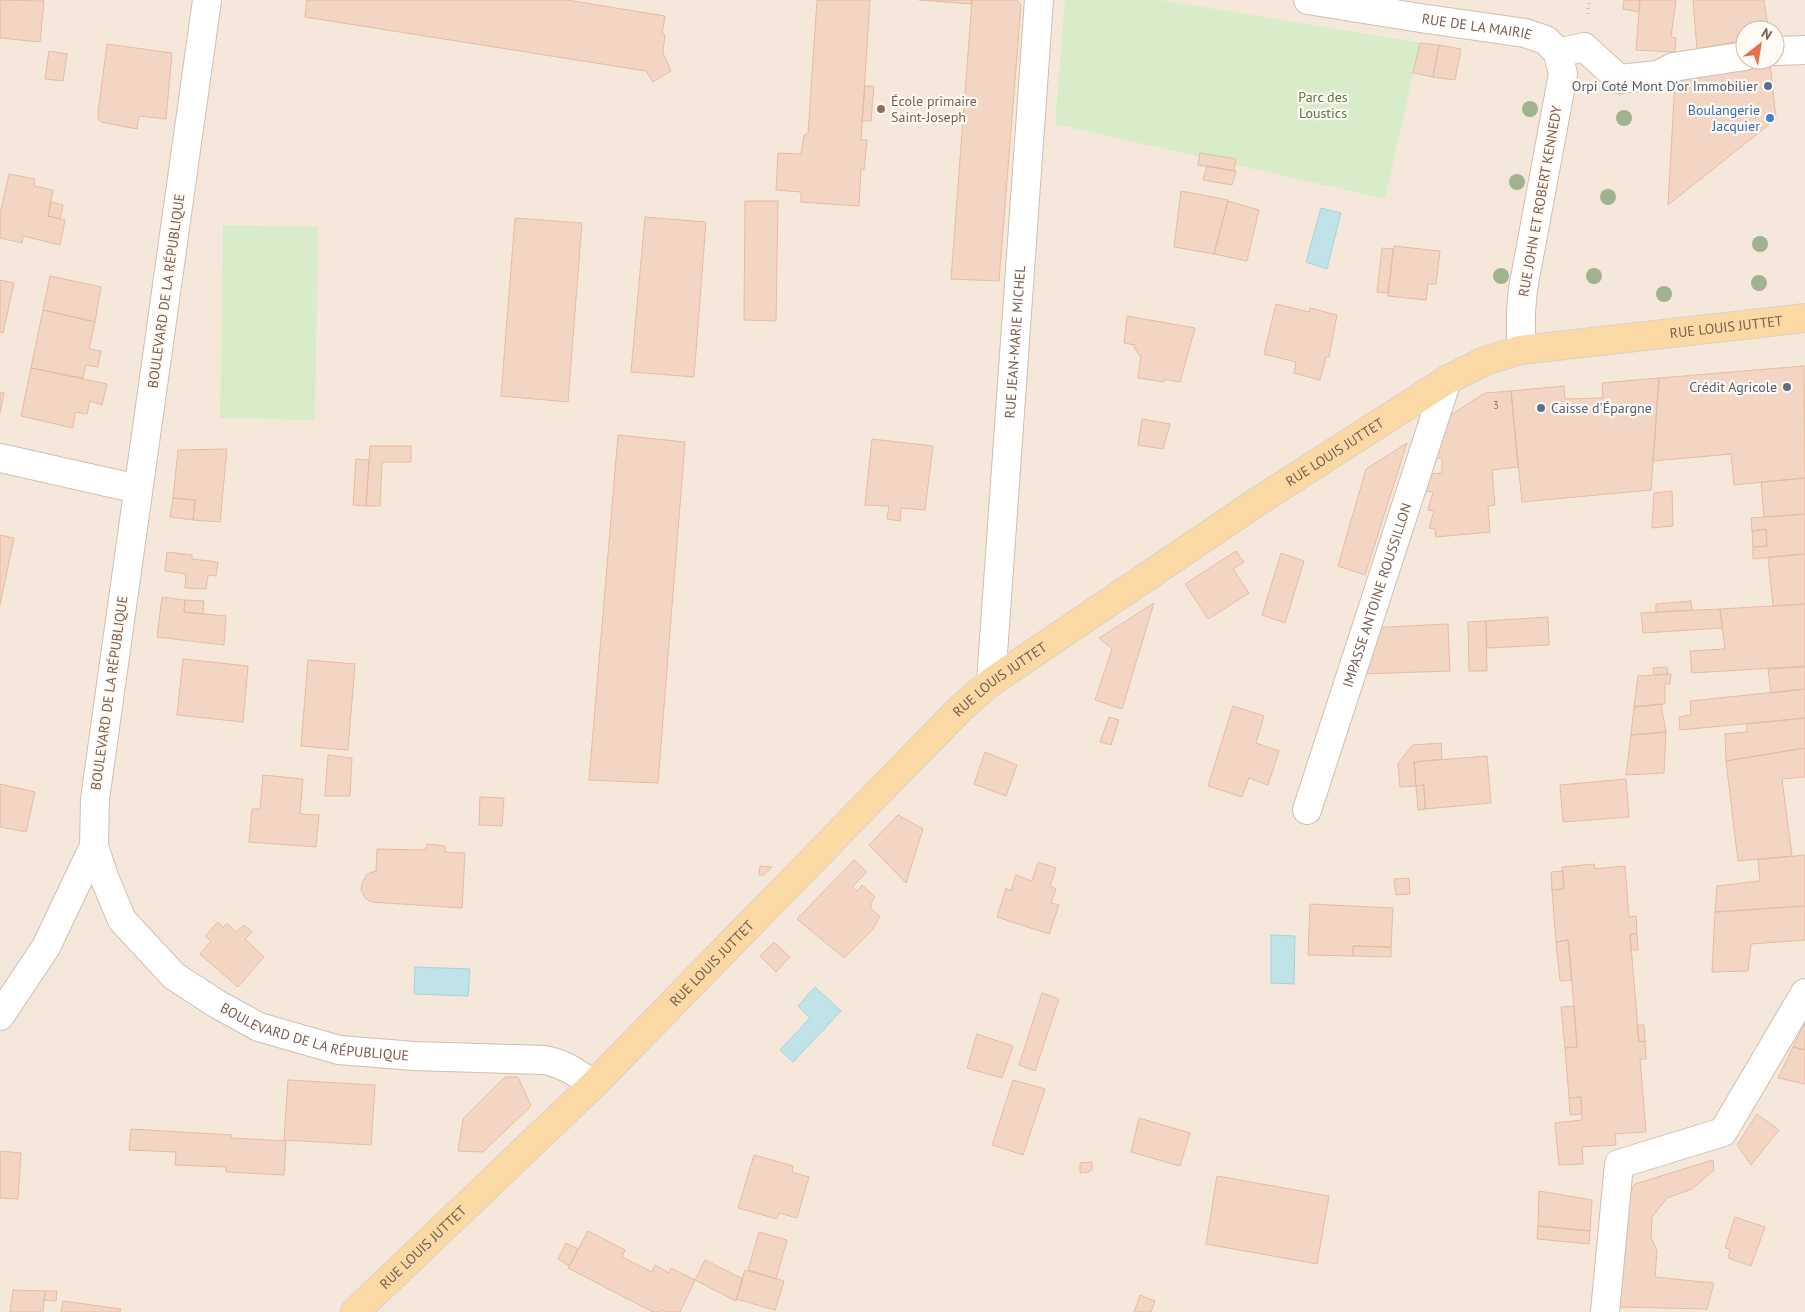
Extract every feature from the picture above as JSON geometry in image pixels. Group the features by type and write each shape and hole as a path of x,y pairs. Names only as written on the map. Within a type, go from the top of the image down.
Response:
{"main road":[{"name":"RUE LOUIS JUTTET","path":"355,1312 593,1085 960,709 991,682 1260,500 1447,380 1485,361 1521,350 1805,318"}],"street":[{"name":"BOULEVARD DE LA RÉPUBLIQUE","path":"206,0 95,798 94,846 104,877 122,920 174,976 217,1004 259,1027 339,1050 414,1056 545,1060 560,1064 593,1085"},
{"name":"RUE JEAN-MARIE MICHEL","path":"991,682 1039,0"},
{"name":"RUE DE LA MAIRIE","path":"1308,0 1525,33 1546,40 1558,53"},
{"path":"1558,53 1584,47 1619,79 1658,75 1673,68 1735,58"},
{"path":"1785,51 1805,50"},
{"name":"RUE JOHN ET ROBERT KENNEDY","path":"1521,350 1523,289 1563,74 1558,53"},
{"name":"IMPASSE ANTOINE ROUSSILLON","path":"1307,810 1447,380"},
{"path":"0,458 138,489"},
{"path":"0,1016 46,947 94,846"},
{"path":"1605,1312 1619,1164 1723,1132 1805,993"}],"shaded area":[{"path":"0,0 1805,0 1805,1312 0,1312"}],"green space":[{"name":"Parc des Loustics","path":"1065,0 1160,0 1420,43 1385,199 1055,124"},
{"path":"223,225 318,227 315,420 220,418"}],"water":[{"path":"1321,208 1341,213 1327,269 1306,262"},
{"path":"1271,935 1295,936 1294,984 1271,983"},
{"path":"415,967 470,969 468,996 414,994"},
{"path":"815,987 841,1011 793,1062 780,1050 810,1018 798,1006"}],"building":[{"path":"0,0 44,1 40,42 0,38"},
{"path":"307,0 567,0 665,16 662,34 665,35 663,53 671,71 653,82 646,71 305,17"},
{"path":"817,0 870,0 861,140 867,140 864,170 861,169 859,206 801,202 801,192 776,190 778,153 801,154 804,135 808,134"},
{"path":"919,0 972,0 972,4"},
{"path":"972,0 1017,0 1021,5 999,281 951,279"},
{"path":"1624,0 1640,0 1639,12 1623,9"},
{"path":"1640,0 1676,0 1671,37 1676,38 1675,52 1636,50"},
{"path":"1693,0 1764,0 1767,20 1735,20 1735,42 1697,49"},
{"path":"1420,43 1439,45 1433,77 1413,73"},
{"path":"107,44 172,53 166,119 139,116 137,129 101,122 98,118 98,112"},
{"path":"1439,45 1461,49 1455,80 1433,77"},
{"path":"49,51 67,54 63,81 45,79"},
{"path":"1735,70 1771,70 1776,119 1668,205 1675,81"},
{"path":"865,86 874,86 871,121 862,121"},
{"path":"1200,153 1236,159 1234,171 1198,165"},
{"path":"1207,166 1236,171 1232,185 1203,180"},
{"path":"9,174 35,179 34,186 53,190 48,216 65,220 60,245 23,236 22,243 0,238 0,214"},
{"path":"1181,191 1228,200 1214,254 1174,247"},
{"path":"745,201 778,201 776,321 744,320"},
{"path":"1228,201 1259,210 1247,261 1214,254"},
{"path":"51,202 63,205 60,219 48,216"},
{"path":"645,217 706,222 694,377 631,372"},
{"path":"515,218 582,223 568,402 501,396"},
{"path":"1394,246 1440,251 1436,284 1428,284 1426,300 1388,296"},
{"path":"1382,248 1393,249 1388,293 1377,292"},
{"path":"50,276 101,287 95,322 43,310"},
{"path":"0,280 14,283 3,333 0,332"},
{"path":"1276,304 1309,312 1310,308 1337,315 1329,357 1326,357 1320,380 1294,373 1296,362 1264,354"},
{"path":"43,310 95,322 89,349 101,351 98,367 86,365 83,378 31,368"},
{"path":"1127,316 1195,328 1180,382 1164,379 1164,382 1138,378 1141,356 1134,347 1135,345 1124,343"},
{"path":"1804,366 1805,478 1734,485 1731,454 1653,461 1659,378"},
{"path":"31,368 107,384 102,405 90,401 87,414 75,412 73,428 21,416"},
{"path":"1659,378 1651,490 1522,502 1511,391 1564,386 1565,399 1603,398 1602,383"},
{"path":"1511,391 1518,467 1492,470 1495,505 1488,506 1490,532 1436,537 1435,529 1429,528 1434,511 1428,510 1433,492 1426,491 1430,474 1442,473 1442,458 1432,458 1443,420 1485,393"},
{"path":"0,392 4,393 0,413"},
{"path":"1142,419 1170,424 1163,449 1138,445"},
{"path":"618,435 685,442 658,783 589,780"},
{"path":"872,439 933,446 925,510 901,508 900,521 887,519 889,506 865,505"},
{"path":"1407,443 1365,575 1338,566 1366,469"},
{"path":"370,446 411,446 411,462 382,462 380,506 366,506"},
{"path":"227,449 220,522 193,520 195,500 173,498 178,450"},
{"path":"356,459 369,460 366,506 353,505"},
{"path":"1805,478 1805,514 1764,517 1761,482"},
{"path":"1672,491 1673,526 1652,528 1654,493"},
{"path":"173,498 195,500 193,520 170,517"},
{"path":"1805,514 1805,554 1753,559 1753,547 1767,546 1766,529 1752,531 1751,518"},
{"path":"1766,529 1767,546 1753,547 1752,531"},
{"path":"0,535 14,538 0,605"},
{"path":"1236,551 1244,562 1233,569 1249,593 1208,619 1185,584"},
{"path":"167,552 192,555 192,559 218,562 216,576 208,575 206,589 185,588 186,574 165,571"},
{"path":"1281,553 1304,561 1285,623 1262,615"},
{"path":"1805,554 1805,604 1773,606 1768,557"},
{"path":"162,597 185,600 184,612 226,616 224,645 157,637"},
{"path":"185,600 204,601 203,614 184,612"},
{"path":"1691,601 1692,610 1656,612 1656,604"},
{"path":"1154,603 1122,709 1095,700 1112,649 1099,638"},
{"path":"1805,604 1805,666 1692,673 1690,651 1725,649 1720,609"},
{"path":"1720,609 1722,628 1643,633 1641,613"},
{"path":"1548,617 1549,645 1487,648 1486,621"},
{"path":"1486,621 1487,671 1469,671 1468,622"},
{"path":"1448,624 1450,671 1361,674 1367,628"},
{"path":"183,659 248,666 243,722 177,715"},
{"path":"308,660 355,664 348,750 301,746"},
{"path":"1667,667 1668,674 1654,675 1653,668"},
{"path":"1805,667 1805,689 1771,693 1768,669"},
{"path":"1671,674 1670,684 1665,684 1665,704 1634,707 1638,676"},
{"path":"1805,689 1805,718 1680,730 1679,717 1691,715 1690,701"},
{"path":"1661,704 1666,732 1631,735 1634,707"},
{"path":"1233,706 1264,716 1256,743 1279,751 1268,785 1249,778 1242,797 1208,786"},
{"path":"1109,717 1119,720 1111,745 1100,742"},
{"path":"1805,718 1805,748 1726,761 1725,734 1747,732 1747,724"},
{"path":"1666,732 1664,773 1626,775 1631,735"},
{"path":"1441,743 1442,759 1414,762 1416,786 1400,787 1398,763 1413,745"},
{"path":"1805,748 1805,777 1782,779 1792,856 1738,861 1726,761"},
{"path":"985,752 1017,765 1006,796 974,784"},
{"path":"328,755 352,758 350,796 325,796"},
{"path":"1487,756 1491,803 1425,809 1424,785 1416,786 1414,762"},
{"path":"263,775 303,779 300,814 319,815 316,847 249,842 252,809 260,809"},
{"path":"1626,779 1629,817 1563,822 1560,785"},
{"path":"0,784 35,792 26,832 0,827"},
{"path":"1424,785 1425,809 1418,810 1416,786"},
{"path":"480,797 504,798 502,826 479,825"},
{"path":"898,815 923,829 906,883 869,845"},
{"path":"427,844 445,846 445,852 465,853 462,908 371,902 365,898 361,890 362,883 367,874 376,871 377,849 425,850"},
{"path":"1805,855 1805,906 1715,912 1717,886 1760,881 1758,860"},
{"path":"854,860 867,872 852,887 857,891 862,885 875,897 870,904 872,906 870,908 880,916 873,929 844,958 797,919"},
{"path":"1038,862 1056,868 1050,886 1056,889 1051,903 1059,905 1049,934 997,917 1006,888 1011,891 1016,875 1032,881"},
{"path":"1594,864 1595,869 1625,866 1629,917 1636,916 1637,934 1630,934 1639,1042 1645,1041 1646,1059 1640,1059 1646,1132 1615,1134 1616,1145 1582,1147 1583,1164 1559,1165 1555,1123 1582,1120 1581,1097 1569,1098 1565,1048 1577,1047 1574,1006 1568,940 1556,942 1552,890 1564,889 1562,867"},
{"path":"760,866 772,867 764,875 759,875"},
{"path":"1563,871 1564,889 1552,890 1551,872"},
{"path":"1409,878 1410,894 1396,895 1394,879"},
{"path":"1310,904 1393,908 1391,947 1353,946 1353,956 1308,955"},
{"path":"1805,906 1805,940 1751,944 1748,971 1712,972 1715,912"},
{"path":"218,922 223,928 227,923 236,932 244,925 252,932 245,939 264,957 238,987 200,954 211,941 205,936"},
{"path":"1630,934 1637,934 1638,950 1631,950"},
{"path":"1568,940 1572,980 1560,981 1556,942"},
{"path":"774,942 790,957 776,972 760,956"},
{"path":"1353,946 1391,947 1391,957 1353,956"},
{"path":"1042,993 1059,999 1035,1071 1019,1065"},
{"path":"1574,1006 1577,1047 1565,1048 1561,1007"},
{"path":"1805,1022 1805,1050 1793,1047"},
{"path":"1637,1025 1644,1025 1645,1041 1639,1042"},
{"path":"977,1034 1013,1046 1002,1078 967,1068"},
{"path":"1793,1047 1805,1050 1805,1084 1778,1078"},
{"path":"505,1077 518,1077 531,1106 483,1152 458,1151 463,1119"},
{"path":"288,1080 375,1085 371,1145 284,1140"},
{"path":"1013,1080 1045,1089 1023,1155 992,1145"},
{"path":"1581,1097 1582,1114 1570,1115 1569,1098"},
{"path":"1757,1114 1779,1130 1751,1165 1737,1145"},
{"path":"1139,1118 1190,1133 1180,1166 1131,1152"},
{"path":"131,1129 232,1135 231,1138 286,1141 284,1175 226,1172 226,1167 175,1165 176,1152 129,1150"},
{"path":"0,1151 21,1153 18,1199 0,1198"},
{"path":"754,1155 793,1166 792,1172 809,1177 797,1218 779,1213 777,1219 738,1208"},
{"path":"1713,1160 1714,1170 1692,1189 1667,1198 1652,1217 1651,1237 1657,1251 1655,1277 1714,1283 1707,1309 1619,1307 1626,1197 1635,1184"},
{"path":"1092,1162 1092,1170 1080,1173 1080,1163"},
{"path":"1217,1176 1329,1196 1317,1264 1206,1244"},
{"path":"1539,1191 1592,1200 1590,1231 1538,1226"},
{"path":"1735,1217 1765,1227 1751,1266 1728,1258 1730,1249 1725,1248"},
{"path":"1538,1226 1590,1231 1589,1244 1537,1239"},
{"path":"588,1231 625,1250 622,1257 652,1272 655,1265 669,1273 671,1268 695,1280 680,1312 666,1312 662,1310 661,1312 653,1312 568,1268"},
{"path":"759,1232 787,1240 776,1279 748,1270"},
{"path":"566,1243 578,1249 570,1266 558,1259"},
{"path":"705,1260 743,1279 736,1301 695,1280"},
{"path":"745,1270 784,1281 775,1310 736,1299"},
{"path":"13,1290 45,1291 43,1312 10,1312"},
{"path":"45,1291 57,1291 56,1301 44,1300"},
{"path":"1140,1295 1155,1301 1151,1312 1134,1312"},
{"path":"63,1301 121,1309 120,1312 61,1312"}],"place":[{"name":"Orpi Coté Mont D'or Immobilier","path":"1768,86"},
{"name":"École primaire Saint-Joseph","path":"881,109"},
{"name":"Boulangerie Jacquier","path":"1770,118"},
{"name":"Crédit Agricole","path":"1787,387"},
{"name":"Caisse d'Épargne","path":"1541,408"}]}
